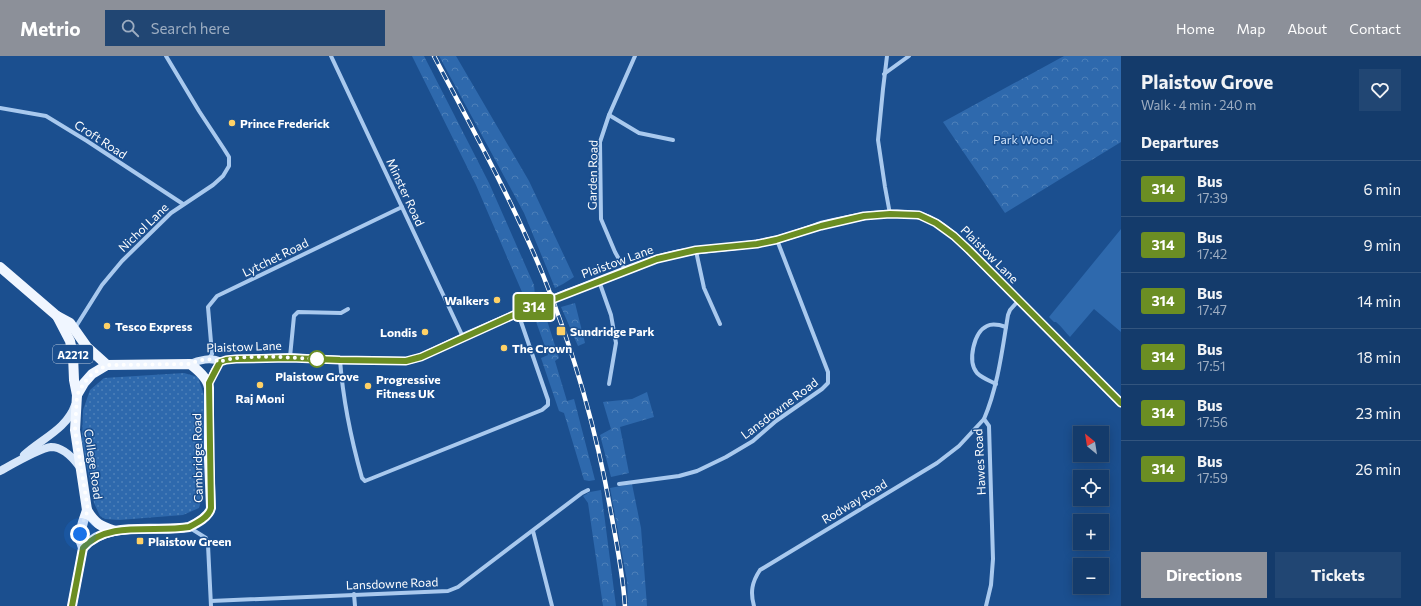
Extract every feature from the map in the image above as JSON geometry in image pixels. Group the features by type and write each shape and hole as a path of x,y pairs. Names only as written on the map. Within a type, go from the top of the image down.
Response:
{"main road":[{"name":"A2212","path":"0,267 58,316 70,341 73,354 76,399"},
{"path":"58,316 70,323 87,346 107,365 92,374 84,383 76,399"},
{"path":"190,364 209,383"},
{"name":"Plaistow Lane","path":"107,365 190,364"},
{"name":"Cambridge Road","path":"189,527 210,512 211,508 209,383"},
{"name":"College Road","path":"72,606 83,548 80,534 88,510 75,430 76,399"},
{"path":"88,510 94,522 102,527 115,531"},
{"path":"83,548 87,543 97,537 115,531 189,527"}],"street":[{"name":"Nichol Lane","path":"75,328 102,285 122,262 171,213 213,185 223,176 229,166 229,157 227,153 199,111 166,56"},
{"name":"Minster Road","path":"331,56 463,337"},
{"name":"Garden Road","path":"625,271 600,219 600,142 609,115 635,56"},
{"path":"887,56 878,140 890,214"},
{"path":"884,74 909,56"},
{"name":"Croft Road","path":"0,108 46,116 183,204"},
{"path":"609,115 639,133 673,140"},
{"name":"Lytchet Road","path":"208,360 212,354 208,307 217,296 402,206"},
{"name":"Plaistow Lane","path":"190,364 208,360 216,360 220,362 236,359 290,358 406,361 421,357 463,337 567,293 657,259 696,250 740,246 776,240 821,226 864,216 890,214 919,215 936,223 954,236 1121,403"},
{"name":"Lansdowne Road","path":"619,484 679,476 697,471 726,457 753,441 776,421 822,389 828,383 828,372 776,240"},
{"path":"696,250 704,288 720,324"},
{"path":"599,281 611,315 616,343 610,384"},
{"name":"Hawes Road","path":"986,606 991,585 993,559 989,426 984,419 991,403 996,384 1008,315 1010,310 1018,301"},
{"path":"290,358 294,316 298,312 341,313 348,309"},
{"path":"340,360 343,390 354,449 362,478 365,482 542,410 548,405 548,400 518,313"},
{"path":"996,384 977,372 973,364 972,354 974,343 981,330 988,325 994,324 1006,327"},
{"name":"Cambridge Road","path":"209,383 220,362"},
{"path":"20,460 31,449 62,426 72,412 76,399"},
{"name":"Rodway Road","path":"754,606 752,588 754,578 760,570 936,463 959,446 984,419"},
{"path":"0,471 20,460 51,447 64,451 80,466"},
{"name":"Lansdowne Road","path":"212,601 448,591 458,587 588,490"},
{"path":"189,527 206,538 209,549 211,606"},
{"path":"533,531 552,606"},
{"path":"354,594 356,606"}],"green space":[{"path":"412,56 424,56 489,183 534,285 535,296 525,299 476,185"},
{"path":"439,56 456,56 529,181 574,277 563,284 555,288 524,213"},
{"name":"Park Wood","path":"1064,56 1121,56 1121,142 1005,213 943,122"},
{"path":"1121,229 1121,332 1094,309 1070,337 1056,322 1049,317"},
{"path":"575,303 585,343 578,346 561,307"},
{"path":"545,314 559,358 555,361 567,401 574,399 595,480 584,480 564,413 559,411 541,358 548,355 534,316"},
{"name":"Plaistow Green","path":"184,373 198,377 204,395 204,490 199,508 183,515 119,520 105,519 100,516 94,503 82,441 83,410 90,390 104,378"},
{"path":"647,392 654,417 620,427 629,473 611,477 600,435 611,429 603,402 632,399"},
{"path":"632,484 641,528 647,606 628,606 627,581 610,488"},
{"path":"601,490 616,606 603,606 588,503 583,496 590,492"}],"railway":[{"path":"434,56 518,219 543,275 565,333 592,422 599,452 618,548 625,606"}],"bus line":[{"name":"314","path":"72,606 83,548 87,543 97,537 115,531 189,527 210,512 209,383 220,362 226,360 252,358 406,361 421,357 463,337 567,293 657,259 696,250 757,244 776,240 821,226 864,216 890,214 919,215 936,223 954,236 1121,403"}],"place":[{"name":"Prince Frederick","path":"232,123"},
{"name":"Walkers","path":"497,300"},
{"name":"Tesco Express","path":"107,326"},
{"name":"Sundridge Park","path":"561,331"},
{"name":"Londis","path":"425,332"},
{"name":"The Crown","path":"504,348"},
{"name":"Plaistow Grove","path":"317,359"},
{"name":"Raj Moni","path":"260,385"},
{"name":"Progressive Fitness UK","path":"368,386"},
{"name":"Plaistow Green","path":"140,541"}],"route":[{"path":"80,534 84,516 88,510 75,430 75,403 77,395 84,383 92,374 101,370 107,365 190,364 208,360 216,360 220,362 226,360 252,358 317,359"}]}
